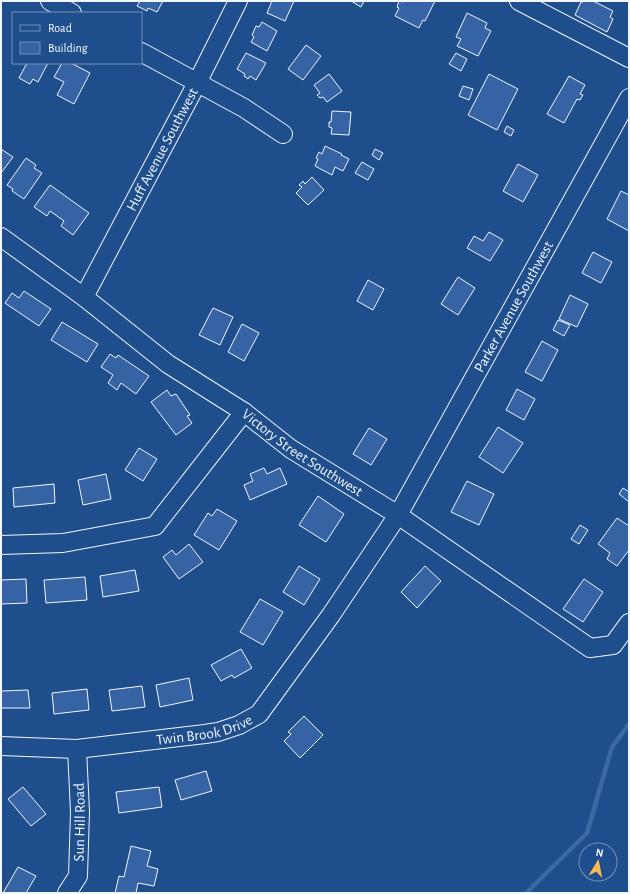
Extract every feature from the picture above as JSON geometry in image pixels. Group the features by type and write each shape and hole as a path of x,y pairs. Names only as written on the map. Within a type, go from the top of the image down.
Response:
{"street":[{"path":"50,1 70,12"},
{"name":"Huff Avenue Southwest","path":"84,297 197,83 238,1"},
{"path":"520,1 629,58"},
{"path":"142,53 244,108 283,134"},
{"name":"Parker Avenue Southwest","path":"398,515 629,98"},
{"name":"Victory Street Southwest","path":"1,237 84,297 168,364 244,412 291,449 398,515 590,648 613,645 629,623"},
{"path":"1,545 63,543 155,526 244,412"},
{"name":"Twin Brook Drive","path":"1,746 77,749 218,732 239,725 259,714 331,615 398,515"},
{"name":"Sun Hill Road","path":"67,893 78,876 80,812 77,749"}],"building":[{"path":"140,1 163,1 157,12 148,8 147,11 137,6"},
{"path":"272,1 294,1 285,21 267,13"},
{"path":"351,1 364,1 361,7"},
{"path":"399,1 435,1 425,21 423,20 419,28 395,16 399,8 397,7"},
{"path":"593,1 613,11 610,17 613,19 607,32 575,15 581,2"},
{"path":"467,13 487,23 485,28 491,31 478,56 457,46 461,39 456,37"},
{"path":"262,22 277,31 267,51 251,42 254,37 252,35 256,26 259,27"},
{"path":"306,45 321,56 303,80 288,69"},
{"path":"246,53 266,63 256,80 250,76 248,79 244,76 245,74 237,69"},
{"path":"456,53 467,59 461,71 449,64"},
{"path":"26,64 47,64 38,82 33,79 30,84 19,78"},
{"path":"61,64 73,64 90,73 74,104 57,95 64,82 54,77"},
{"path":"329,74 342,91 327,102 323,97 320,98 317,95 320,93 314,85"},
{"path":"489,74 518,89 497,130 468,115"},
{"path":"569,76 585,85 580,94 583,95 580,100 577,99 564,123 547,114"},
{"path":"463,86 473,89 469,100 459,96"},
{"path":"332,111 351,112 349,135 331,134 332,128 329,127 329,122 331,122"},
{"path":"507,126 514,130 511,136 504,132"},
{"path":"325,146 349,159 343,171 335,167 332,175 315,166 318,159 316,158 319,152 322,154"},
{"path":"1,149 13,157 1,173"},
{"path":"375,149 383,153 379,160 372,155"},
{"path":"26,158 36,165 34,168 42,173 24,199 12,191 13,189 7,185"},
{"path":"362,162 374,169 368,180 355,173"},
{"path":"518,164 538,175 523,202 503,191"},
{"path":"312,177 324,190 308,205 296,193 302,187 299,185 303,181 305,184"},
{"path":"50,185 89,213 73,235 61,226 64,221 50,211 47,216 34,207"},
{"path":"621,191 629,195 629,231 607,219"},
{"path":"489,232 503,240 490,261 467,248 474,236 483,241"},
{"path":"593,252 612,262 601,283 582,273"},
{"path":"458,277 475,288 458,315 441,304"},
{"path":"368,280 384,289 373,310 357,301"},
{"path":"24,291 51,309 39,326 5,303 12,293 19,298"},
{"path":"570,295 588,304 577,327 559,319"},
{"path":"213,308 233,317 220,345 199,335"},
{"path":"558,320 570,325 564,336 553,330"},
{"path":"62,322 98,344 87,362 51,340"},
{"path":"242,324 259,333 244,361 228,352"},
{"path":"542,341 558,350 542,381 525,372"},
{"path":"110,354 116,358 118,355 149,376 136,394 121,383 117,390 108,383 113,375 101,367"},
{"path":"517,389 535,399 524,420 506,410"},
{"path":"167,390 171,396 176,394 190,415 187,416 192,423 176,435 151,402"},
{"path":"498,427 523,443 503,473 479,457"},
{"path":"369,428 387,439 371,465 353,454"},
{"path":"139,448 157,459 143,481 125,470"},
{"path":"264,468 267,474 280,468 287,484 250,500 244,485 253,481 250,474"},
{"path":"106,474 111,499 83,505 78,480"},
{"path":"467,481 494,494 479,525 451,512"},
{"path":"54,484 55,503 14,507 13,488"},
{"path":"623,488 629,492 629,502 619,494"},
{"path":"318,496 344,514 326,542 299,525"},
{"path":"217,509 237,521 219,550 194,535 208,513 212,516"},
{"path":"617,518 629,526 629,550 617,566 607,559 610,553 598,544"},
{"path":"580,525 588,530 579,544 571,539"},
{"path":"189,544 203,562 179,579 163,557 172,550 176,555"},
{"path":"299,566 320,579 304,605 283,592"},
{"path":"425,566 441,581 417,608 401,592"},
{"path":"135,570 139,591 103,597 100,576"},
{"path":"85,577 87,600 46,603 44,580"},
{"path":"26,579 27,603 1,604 1,580"},
{"path":"584,579 603,592 583,622 563,609"},
{"path":"260,599 283,612 263,645 240,632"},
{"path":"241,649 252,668 234,678 232,675 221,681 211,665"},
{"path":"189,678 193,700 160,707 156,685"},
{"path":"142,686 145,707 112,711 109,690"},
{"path":"87,689 89,710 54,714 52,693"},
{"path":"28,690 30,708 1,708 1,691"},
{"path":"304,716 323,735 300,758 284,741 291,734 288,732"},
{"path":"206,771 212,791 181,800 175,780"},
{"path":"23,787 46,814 31,826 8,799"},
{"path":"159,787 162,807 119,813 116,792"},
{"path":"131,846 151,851 147,866 158,869 154,886 138,883 136,893 115,893 119,876 124,877"},
{"path":"18,867 36,876 26,893 3,893"}],"waterway":[{"path":"526,893 587,833 612,747 629,724"}]}
